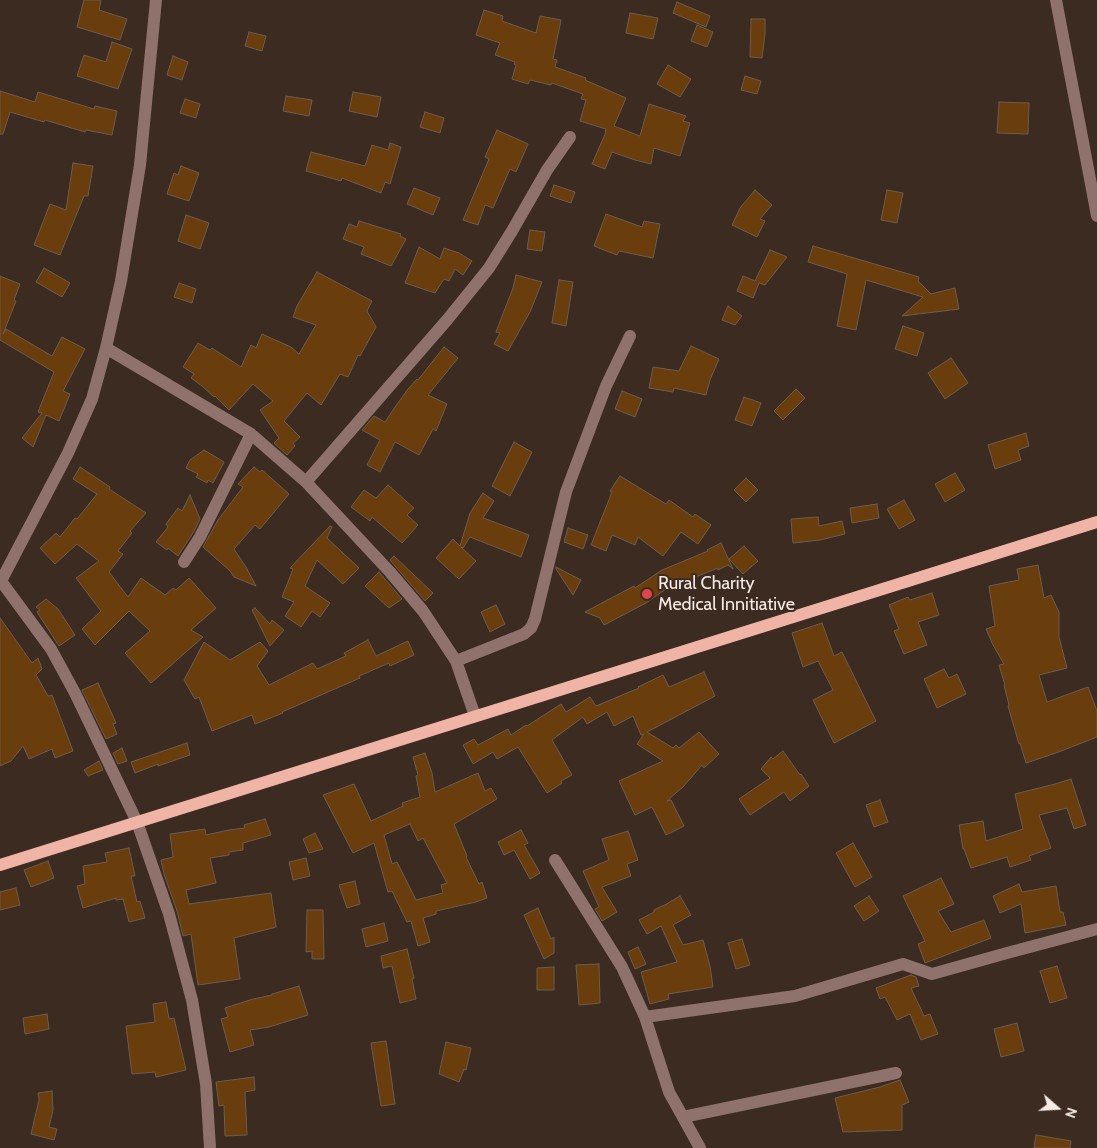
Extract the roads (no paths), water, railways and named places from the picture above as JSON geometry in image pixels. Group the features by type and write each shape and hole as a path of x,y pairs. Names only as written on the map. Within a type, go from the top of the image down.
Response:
{"main road":[{"path":"0,865 1097,522"}],"street":[{"path":"156,0 140,165 121,281 106,348 92,399 68,453 0,582 51,649 75,693 137,822 169,914 192,1000 206,1084 210,1148"},
{"path":"1056,0 1097,216"},
{"path":"306,482 447,320 489,268 546,170 570,137"},
{"path":"456,661 524,634 531,628 535,619 566,492 606,386 630,336"},
{"path":"106,348 251,434 306,482 390,572 423,611 456,661 475,716"},
{"path":"184,562 200,537 251,434"},
{"path":"555,860 622,967 645,1017 669,1092 700,1148"},
{"path":"645,1017 795,996 903,964 932,974 1097,929"},
{"path":"682,1117 896,1073"}],"place":[{"name":"Rural Charity Medical Innitiative","path":"647,594"}]}
